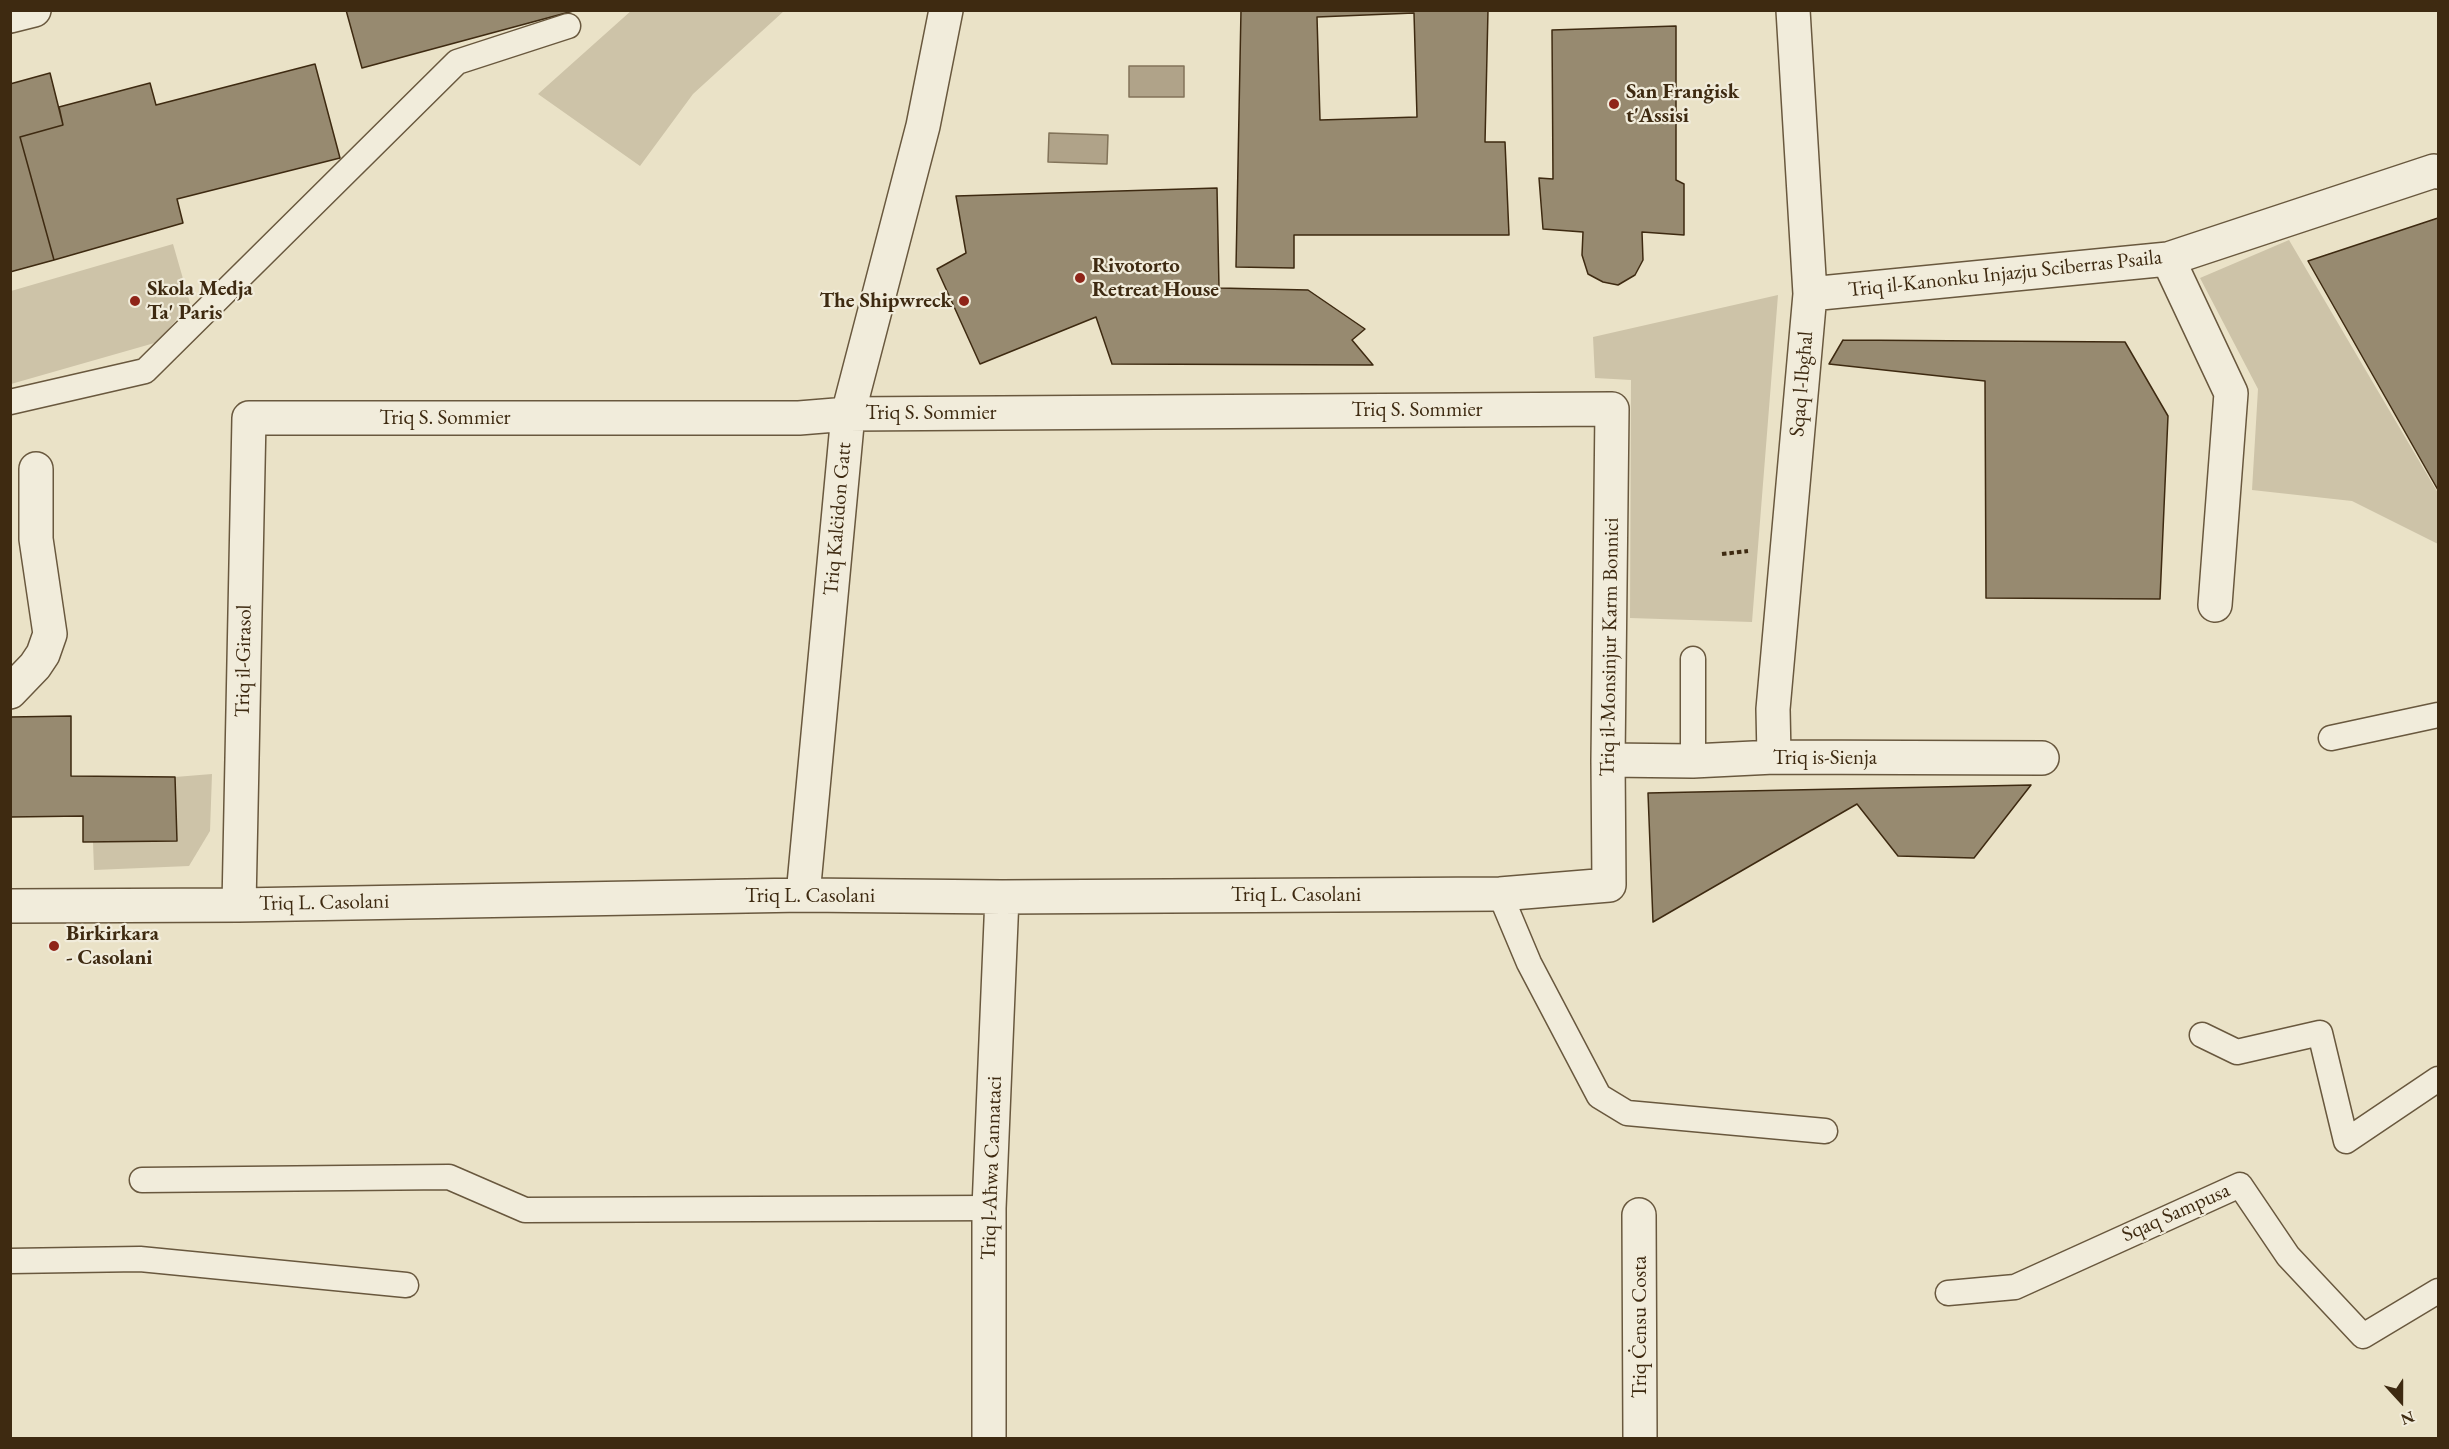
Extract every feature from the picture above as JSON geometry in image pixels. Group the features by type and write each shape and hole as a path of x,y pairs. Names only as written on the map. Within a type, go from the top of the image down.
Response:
{"street":[{"path":"10,16 34,10"},
{"name":"Triq Kalċidon Gatt","path":"803,895 848,414 923,126 946,10"},
{"name":"Sqaq l-Ibgħal","path":"1774,757 1773,709 1810,294 1793,10"},
{"name":"Triq il-Kanonku Injazju Sciberras Psaila","path":"1810,294 2168,259 2434,171 2439,172"},
{"path":"2168,259 2231,393 2216,605"},
{"name":"Triq S. Sommier","path":"249,418 799,418 848,414 1612,409"},
{"name":"Triq il-Monsinjur Karm Bonnici","path":"1609,885 1612,409"},
{"name":"Triq il-Girasol","path":"238,905 249,418"},
{"path":"10,692 35,666 43,654 50,634 23,522 36,469"},
{"name":"Triq is-Sienja","path":"1608,760 1693,761 1774,757 2042,758"},
{"name":"Triq L. Casolani","path":"10,906 238,905 803,895 1002,897 1500,894 1609,885"},
{"name":"Triq l-Aħwa Cannataci","path":"989,1438 989,1208 1002,897"},
{"name":"Triq Ċensu Costa","path":"1639,1215 1640,1438"}],"lane":[{"path":"10,402 146,371 457,62 568,26"},
{"path":"1693,659 1693,761"},
{"path":"2331,738 2439,715"},
{"path":"1500,894 1529,963 1599,1096 1627,1113 1825,1131"},
{"path":"2202,1035 2237,1052 2320,1034 2346,1141 2439,1079"},
{"path":"142,1180 449,1177 525,1210 989,1208"},
{"name":"Sqaq Sampusa","path":"1948,1293 2015,1287 2240,1185 2288,1256 2363,1336 2439,1291"},
{"path":"10,1261 140,1259 406,1286"}],"shaded area":[{"path":"632,10 784,11 693,94 640,166 538,94"},
{"path":"1129,66 1184,66 1184,97 1129,97"},
{"path":"1049,133 1108,135 1107,164 1048,162"},
{"path":"2289,240 2438,493 2438,544 2352,501 2252,490 2258,389 2200,278"},
{"path":"173,244 190,303 158,342 11,384 11,291"},
{"path":"1778,295 1752,622 1630,618 1631,380 1595,378 1593,337"},
{"path":"212,774 210,831 189,866 94,870 93,842 177,840 175,777"}],"building":[{"path":"346,10 577,10 362,68"},
{"path":"1241,10 1488,10 1485,142 1505,142 1509,235 1294,235 1294,268 1236,267","holes":["1414,13 1417,117 1320,120 1317,17"]},
{"name":"San Franġisk t'Assisi","path":"1676,26 1676,180 1684,184 1684,235 1642,232 1643,260 1635,275 1618,285 1603,282 1588,274 1582,255 1583,232 1543,229 1539,178 1553,179 1552,30"},
{"path":"315,64 340,158 177,199 183,223 54,260 20,137 63,125 59,107 150,83 156,105"},
{"path":"50,73 63,125 20,137 54,260 10,272 10,84"},
{"name":"Rivotorto Retreat House","path":"1217,188 1219,288 1308,290 1365,329 1352,340 1373,365 1112,364 1096,317 980,364 937,269 966,253 956,196"},
{"path":"2438,218 2438,490 2308,261"},
{"path":"1843,340 2125,342 2168,416 2160,599 1986,598 1985,381 1829,364"},
{"path":"71,716 71,776 175,777 177,841 83,842 83,816 11,817 10,717"},
{"path":"2031,785 1974,858 1898,856 1857,804 1653,922 1648,793"}],"place":[{"name":"San Franġisk t'Assisi","path":"1614,104"},
{"name":"Rivotorto Retreat House","path":"1080,278"},
{"name":"Skola Medja Ta' Paris","path":"135,301"},
{"name":"The Shipwreck","path":"964,301"},
{"name":"Birkirkara - Casolani","path":"54,946"}]}
